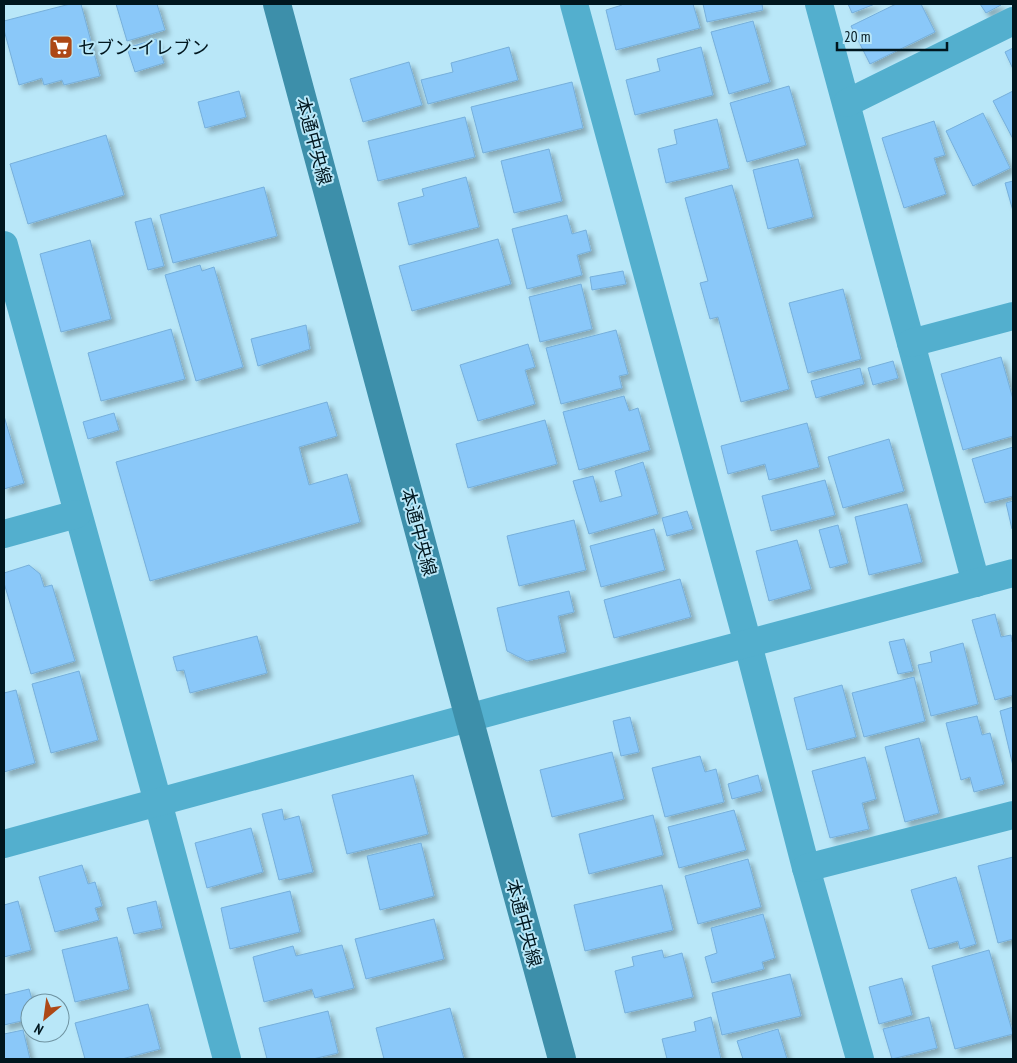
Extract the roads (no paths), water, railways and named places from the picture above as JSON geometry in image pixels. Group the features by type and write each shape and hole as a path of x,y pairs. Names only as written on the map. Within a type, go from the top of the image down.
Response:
{"street":[{"name":"本通中央線","path":"277,4 562,1059"},
{"path":"574,4 748,644 806,868 860,1059"},
{"path":"819,4 976,583"},
{"path":"846,103 1013,21"},
{"path":"4,245 227,1059"},
{"path":"912,343 1013,316"},
{"path":"4,534 77,514"},
{"path":"4,844 1013,573"},
{"path":"806,868 1013,815"}],"place":[{"name":"セブン-イレブン","path":"61,47"}]}
